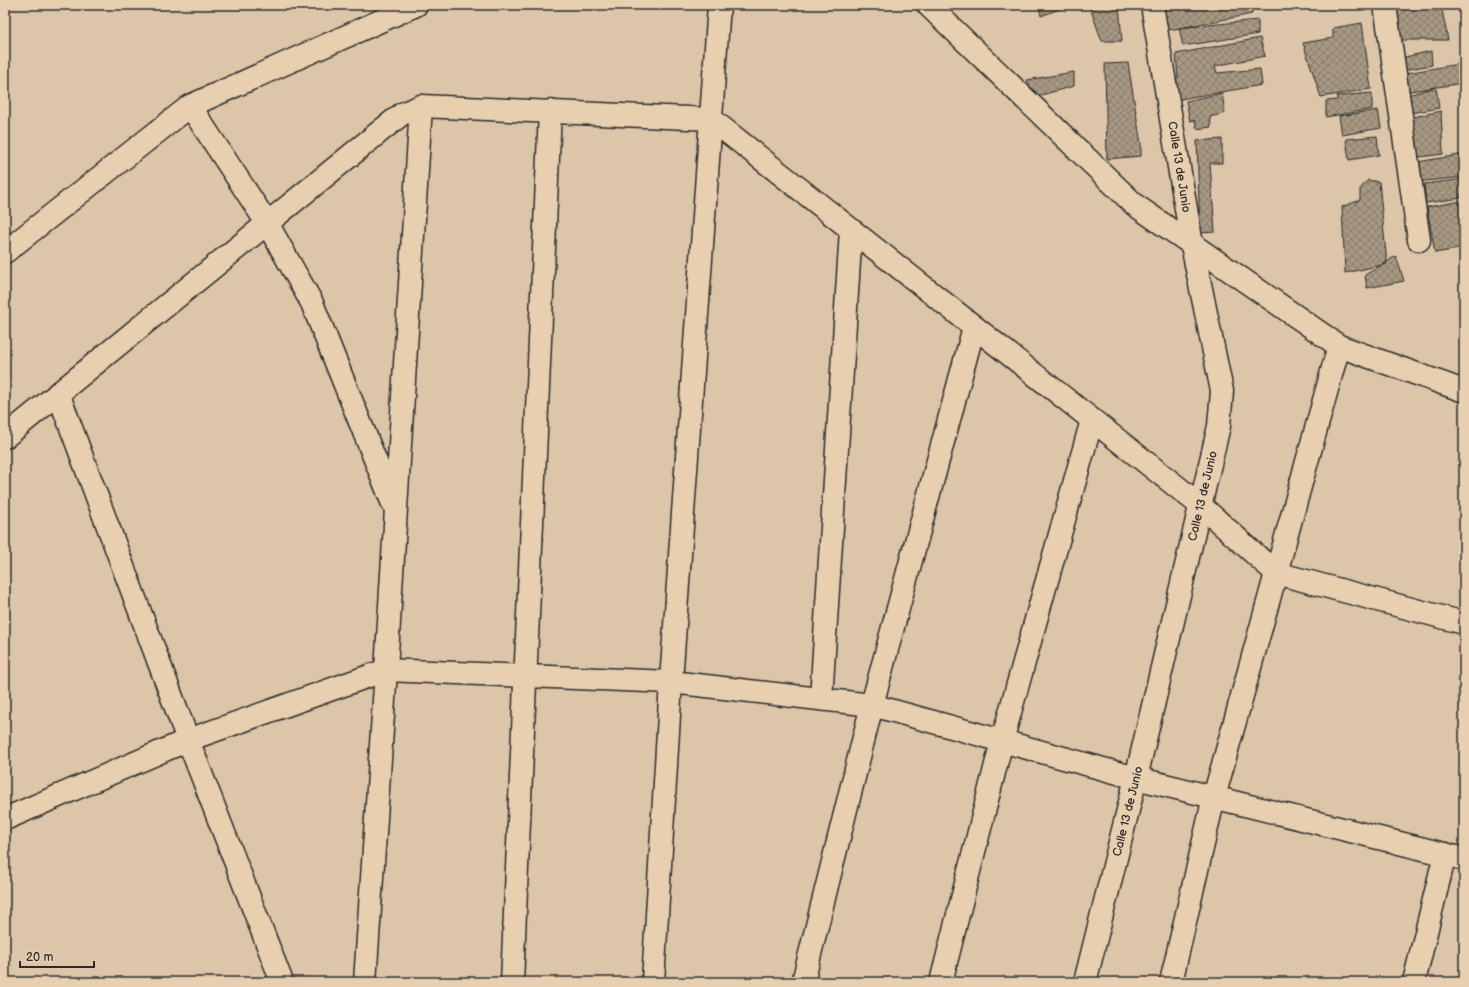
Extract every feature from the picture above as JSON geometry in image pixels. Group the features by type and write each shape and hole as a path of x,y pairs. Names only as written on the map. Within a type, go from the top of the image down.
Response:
{"street":[{"path":"5,252 190,106 416,5"},
{"path":"653,982 671,682 719,5"},
{"path":"928,5 1135,206 1339,346 1464,391"},
{"name":"Calle 13 de Junio","path":"1085,982 1136,778 1219,426 1222,391 1192,245 1152,5"},
{"path":"1385,5 1419,240"},
{"path":"190,106 267,223 312,303 396,511"},
{"path":"365,982 421,106"},
{"path":"5,437 402,114 421,106 711,119 1200,505 1276,573 1464,623"},
{"path":"512,982 550,111"},
{"path":"821,699 851,230"},
{"path":"804,982 872,705 974,327"},
{"path":"1171,982 1214,797 1339,346"},
{"path":"58,393 188,740 282,982"},
{"path":"940,982 1002,741 1092,420"},
{"path":"5,819 188,740 386,670 671,682 821,699 872,705 1136,778 1454,857 1414,982"}],"building":[{"path":"1039,5 1067,5 1067,6 1041,16"},
{"path":"1089,5 1119,5 1122,41 1102,41"},
{"path":"1166,5 1251,5 1252,14 1159,32 1156,10 1166,10"},
{"path":"1298,5 1325,5 1298,10"},
{"path":"1395,5 1441,5 1448,40 1397,40"},
{"path":"1258,20 1258,34 1183,46 1179,28"},
{"path":"1362,23 1371,89 1321,97 1303,43 1333,38 1333,28"},
{"path":"1260,38 1265,56 1215,66 1217,73 1260,69 1262,85 1169,101 1167,80 1178,78 1176,54"},
{"path":"1431,51 1432,65 1403,70 1401,58"},
{"path":"1128,63 1141,144 1141,156 1107,159 1105,64"},
{"path":"1464,63 1464,83 1404,92 1401,74"},
{"path":"1074,72 1074,86 1034,97 1027,80"},
{"path":"1436,87 1439,108 1411,113 1408,95"},
{"path":"1222,93 1225,113 1210,117 1211,127 1197,129 1195,120 1190,121 1186,101"},
{"path":"1372,93 1372,109 1326,117 1326,101 1337,100 1337,96"},
{"path":"1378,110 1381,128 1342,135 1339,116"},
{"path":"1441,111 1443,154 1419,157 1405,119"},
{"path":"1377,136 1379,155 1349,160 1346,139"},
{"path":"1222,139 1222,163 1210,163 1215,232 1200,233 1197,141"},
{"path":"1464,154 1464,177 1416,182 1412,163"},
{"path":"1464,179 1464,192 1461,193 1461,198 1426,203 1424,184"},
{"path":"1368,180 1379,182 1387,264 1345,273 1342,207 1360,200 1360,189"},
{"path":"1462,201 1464,248 1435,253 1427,207"},
{"path":"1396,256 1404,281 1367,288 1365,275"}]}
